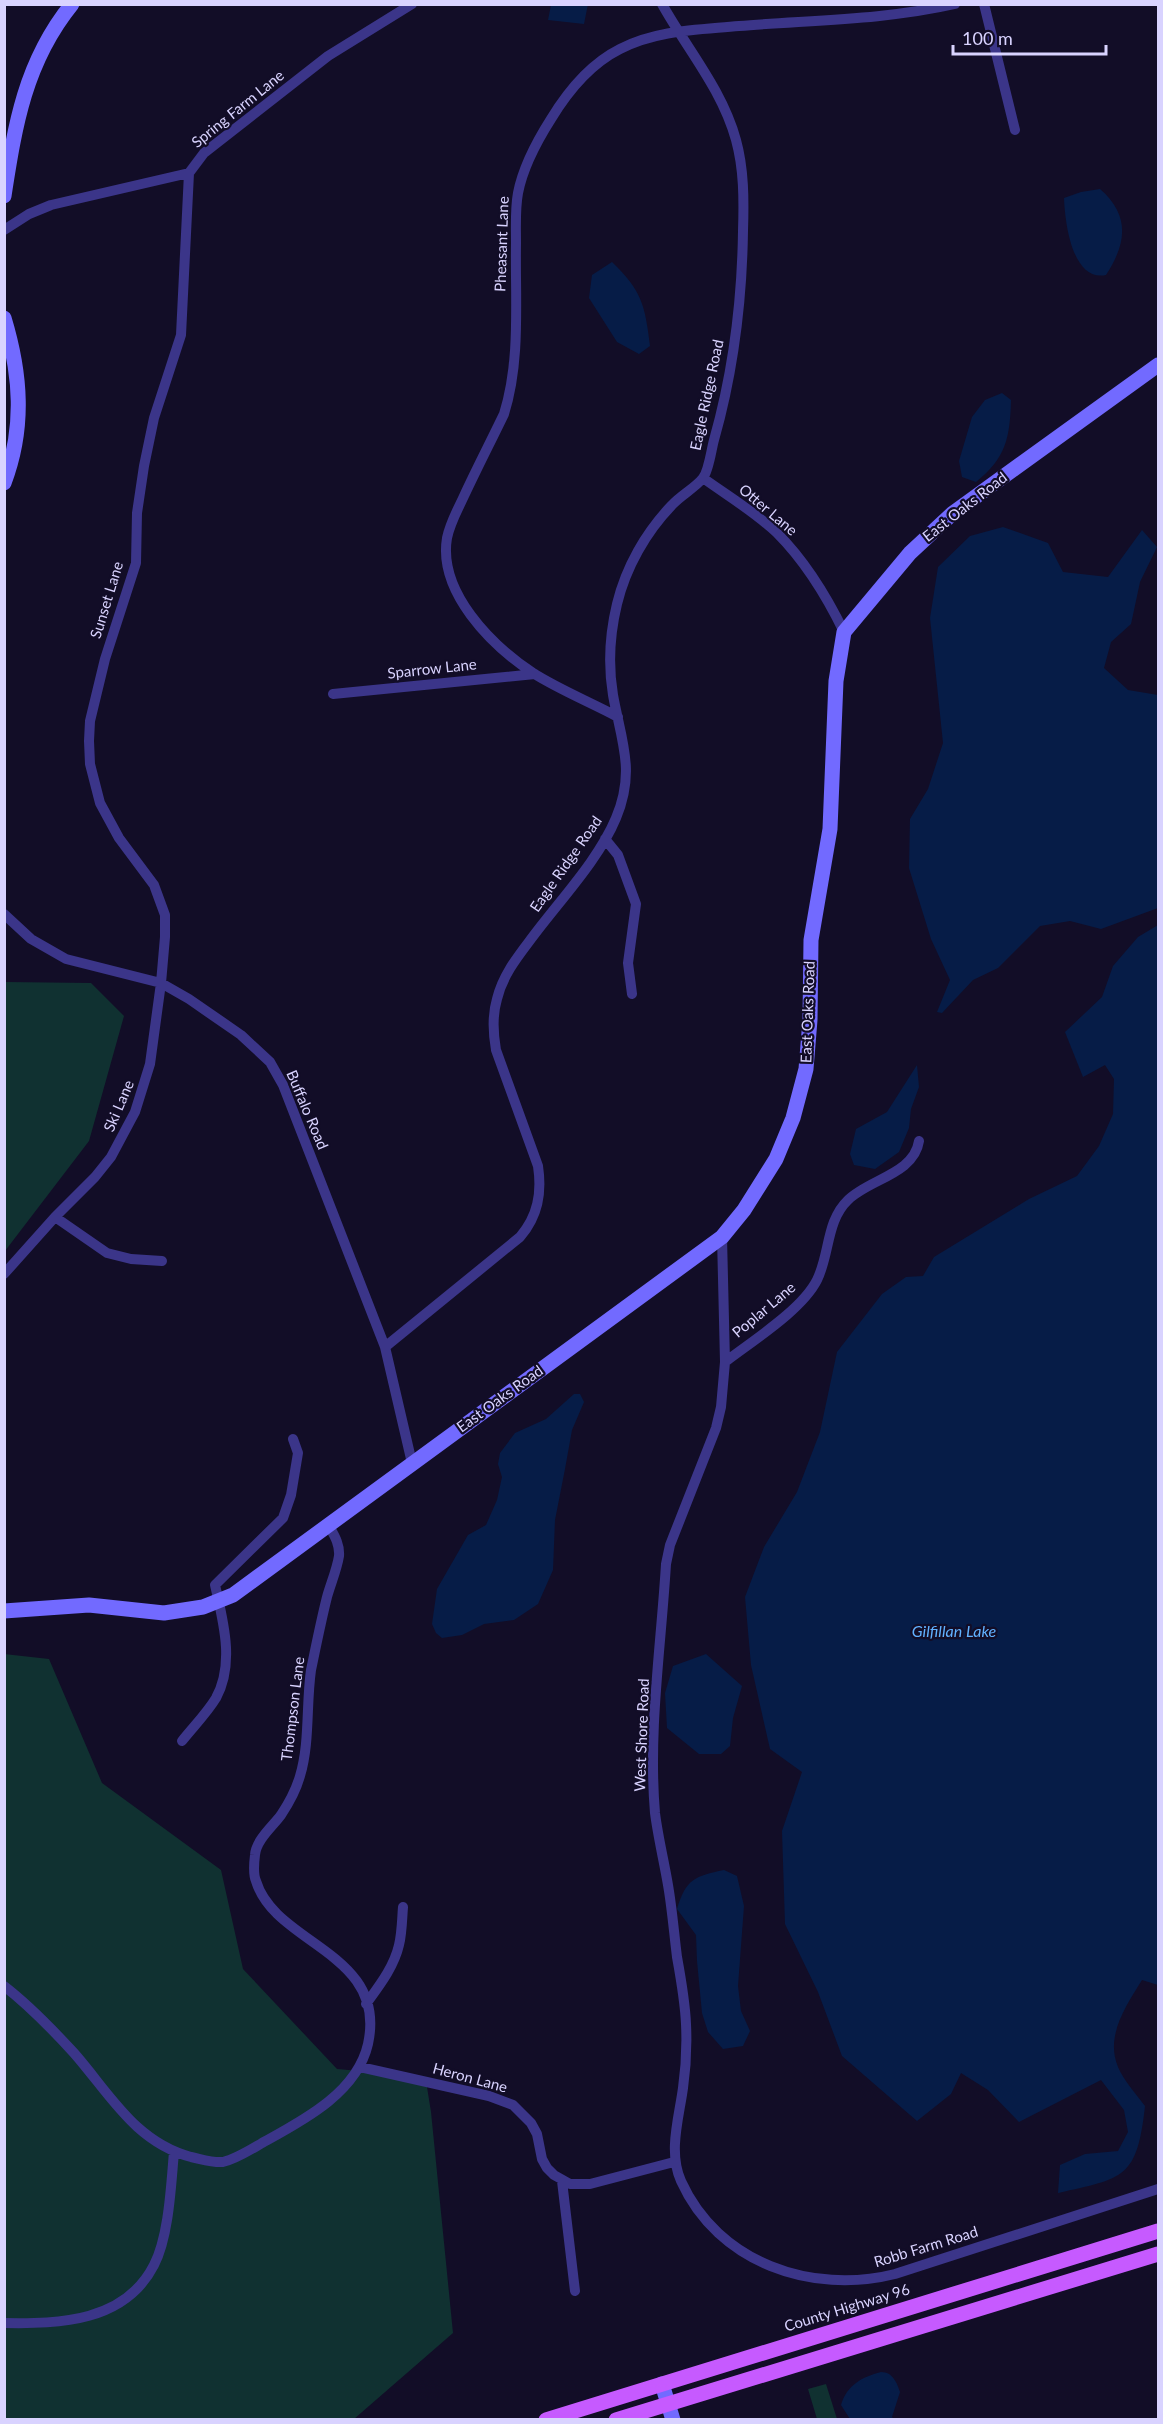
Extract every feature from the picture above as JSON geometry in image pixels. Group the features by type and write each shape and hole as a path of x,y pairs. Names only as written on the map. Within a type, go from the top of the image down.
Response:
{"main road":[{"name":"County Highway 96","path":"546,2420 1158,2230"},
{"path":"616,2420 1158,2254"}],"street":[{"path":"4,196 13,133 28,80 49,38 72,4"},
{"name":"Spring Farm Lane","path":"189,173 204,153 328,56 412,4"},
{"name":"Eagle Ridge Road","path":"385,1347 520,1238 531,1222 540,1195 538,1166 496,1050 494,1024 497,999 510,968 605,839 616,819 626,784 626,748 612,682 610,648 615,613 625,580 657,522 672,505 704,478 719,422 734,342 743,250 744,187 740,155 728,116 711,81 677,32 662,4"},
{"name":"Pheasant Lane","path":"618,717 535,674 507,652 464,606 450,580 446,551 452,522 501,421 510,395 514,359 518,192 532,153 558,107 583,76 618,50 647,38 677,32 885,15 955,4"},
{"path":"984,4 1015,130"},
{"path":"4,230 28,214 51,205 189,173"},
{"name":"Sunset Lane","path":"160,983 165,937 163,907 154,885 119,838 100,802 90,764 89,741 90,721 105,659 136,563 136,513 154,418 181,335 189,173"},
{"path":"4,318 15,353 20,401 15,449 4,483"},
{"name":"East Oaks Road","path":"4,1611 89,1605 164,1613 193,1610 219,1602 249,1585 722,1237 744,1210 776,1159 794,1118 806,1069 809,1045 811,940 830,829 836,681 844,632 910,553 953,513 1158,365"},
{"name":"Otter Lane","path":"704,478 777,533 804,564 825,596 844,632"},
{"name":"Sparrow Lane","path":"333,694 535,674"},
{"path":"605,839 618,855 636,904 628,963 632,994"},
{"name":"Buffalo Road","path":"4,914 31,939 66,959 160,983 241,1035 270,1062 283,1085 385,1347 412,1464"},
{"name":"Ski Lane","path":"4,1274 55,1217 95,1177 111,1157 135,1113 150,1064 160,983"},
{"name":"Poplar Lane","path":"725,1362 798,1305 808,1294 820,1273 831,1230 841,1209 859,1192 908,1163 918,1150 919,1141"},
{"path":"55,1217 107,1253 131,1259 162,1262"},
{"name":"West Shore Road","path":"674,2162 683,2087 686,2026 668,1885 656,1814 653,1756 669,1551 676,1526 716,1428 724,1386 722,1237"},
{"path":"182,1741 216,1699 225,1672 226,1650 215,1585 274,1528 288,1506 298,1452 293,1439"},
{"name":"Thompson Lane","path":"4,1986 49,2026 131,2121 158,2144 174,2152 206,2161 223,2162 279,2134 327,2103 360,2067 370,2029 366,2004 357,1982 341,1964 268,1904 255,1880 254,1872 257,1847 283,1813 293,1795 304,1756 311,1670 328,1594 339,1558 337,1542 329,1526"},
{"path":"366,2004 384,1979 395,1958 399,1945 403,1907"},
{"name":"Heron Lane","path":"360,2067 489,2096 513,2105 531,2123 539,2139 542,2159 547,2168 562,2181"},
{"path":"4,2324 74,2321 107,2309 133,2293 154,2265 166,2226 174,2152"},
{"path":"575,2291 562,2181 570,2184 590,2184 674,2162"},
{"name":"Robb Farm Road","path":"674,2162 690,2199 707,2222 743,2253 774,2268 796,2275 838,2281 860,2281 895,2274 1158,2189"},
{"path":"662,2384 674,2420"}],"green space":[{"path":"5,982 91,983 124,1016 89,1141 5,1251"},
{"path":"4,1654 49,1659 102,1783 221,1870 243,1969 337,2069 395,2074 427,2087 453,2333 354,2419 5,2419"},
{"path":"826,2384 837,2419 817,2419 808,2389"}],"water":[{"path":"588,4 584,24 548,20 551,5"},
{"path":"1100,189 1117,209 1122,230 1121,241 1113,264 1106,275 1094,275 1078,260 1073,248 1064,198"},
{"path":"612,262 630,282 644,309 650,346 639,354 617,342 589,298 592,275"},
{"path":"1002,393 1011,400 1007,436 1000,456 976,482 962,477 959,461 972,417 985,400"},
{"path":"1003,527 1048,543 1063,572 1108,577 1142,530 1157,547 1140,582 1131,624 1111,642 1104,668 1128,690 1158,695 1158,908 1101,929 1070,921 1040,926 998,968 973,980 942,1013 937,1012 950,980 931,939 909,868 910,819 928,789 943,743 930,618 938,567 970,536"},
{"name":"Gilfillan Lake","path":"1158,925 1158,1985 1142,1980 1119,2022 1114,2044 1118,2067 1145,2106 1142,2130 1131,2162 1112,2178 1058,2193 1060,2165 1085,2154 1118,2151 1128,2132 1124,2110 1101,2080 1019,2122 988,2090 961,2073 951,2094 917,2121 842,2056 818,1992 785,1924 782,1831 802,1772 770,1749 751,1665 745,1597 764,1547 797,1492 820,1432 837,1352 882,1294 906,1277 923,1276 934,1257 1029,1199 1077,1176 1099,1146 1113,1114 1114,1079 1105,1065 1083,1077 1065,1032 1102,997 1113,966 1138,937"},
{"path":"917,1065 919,1087 911,1109 909,1128 899,1152 875,1169 854,1165 850,1154 856,1129 887,1112"},
{"path":"574,1394 580,1394 584,1402 572,1430 555,1520 553,1570 538,1604 514,1620 484,1624 462,1635 442,1638 436,1633 432,1624 437,1589 468,1535 486,1525 497,1500 502,1477 498,1464 500,1453 515,1433 546,1419"},
{"path":"706,1654 742,1686 733,1718 730,1746 721,1754 699,1754 667,1728 665,1693 673,1666"},
{"path":"724,1870 737,1876 744,1906 738,1986 741,2011 750,2031 743,2046 723,2049 708,2032 702,2013 696,1935 677,1909 684,1891 693,1880"},
{"path":"881,2372 891,2376 900,2392 892,2417 894,2419 850,2419 841,2405 847,2392 862,2379"}]}
